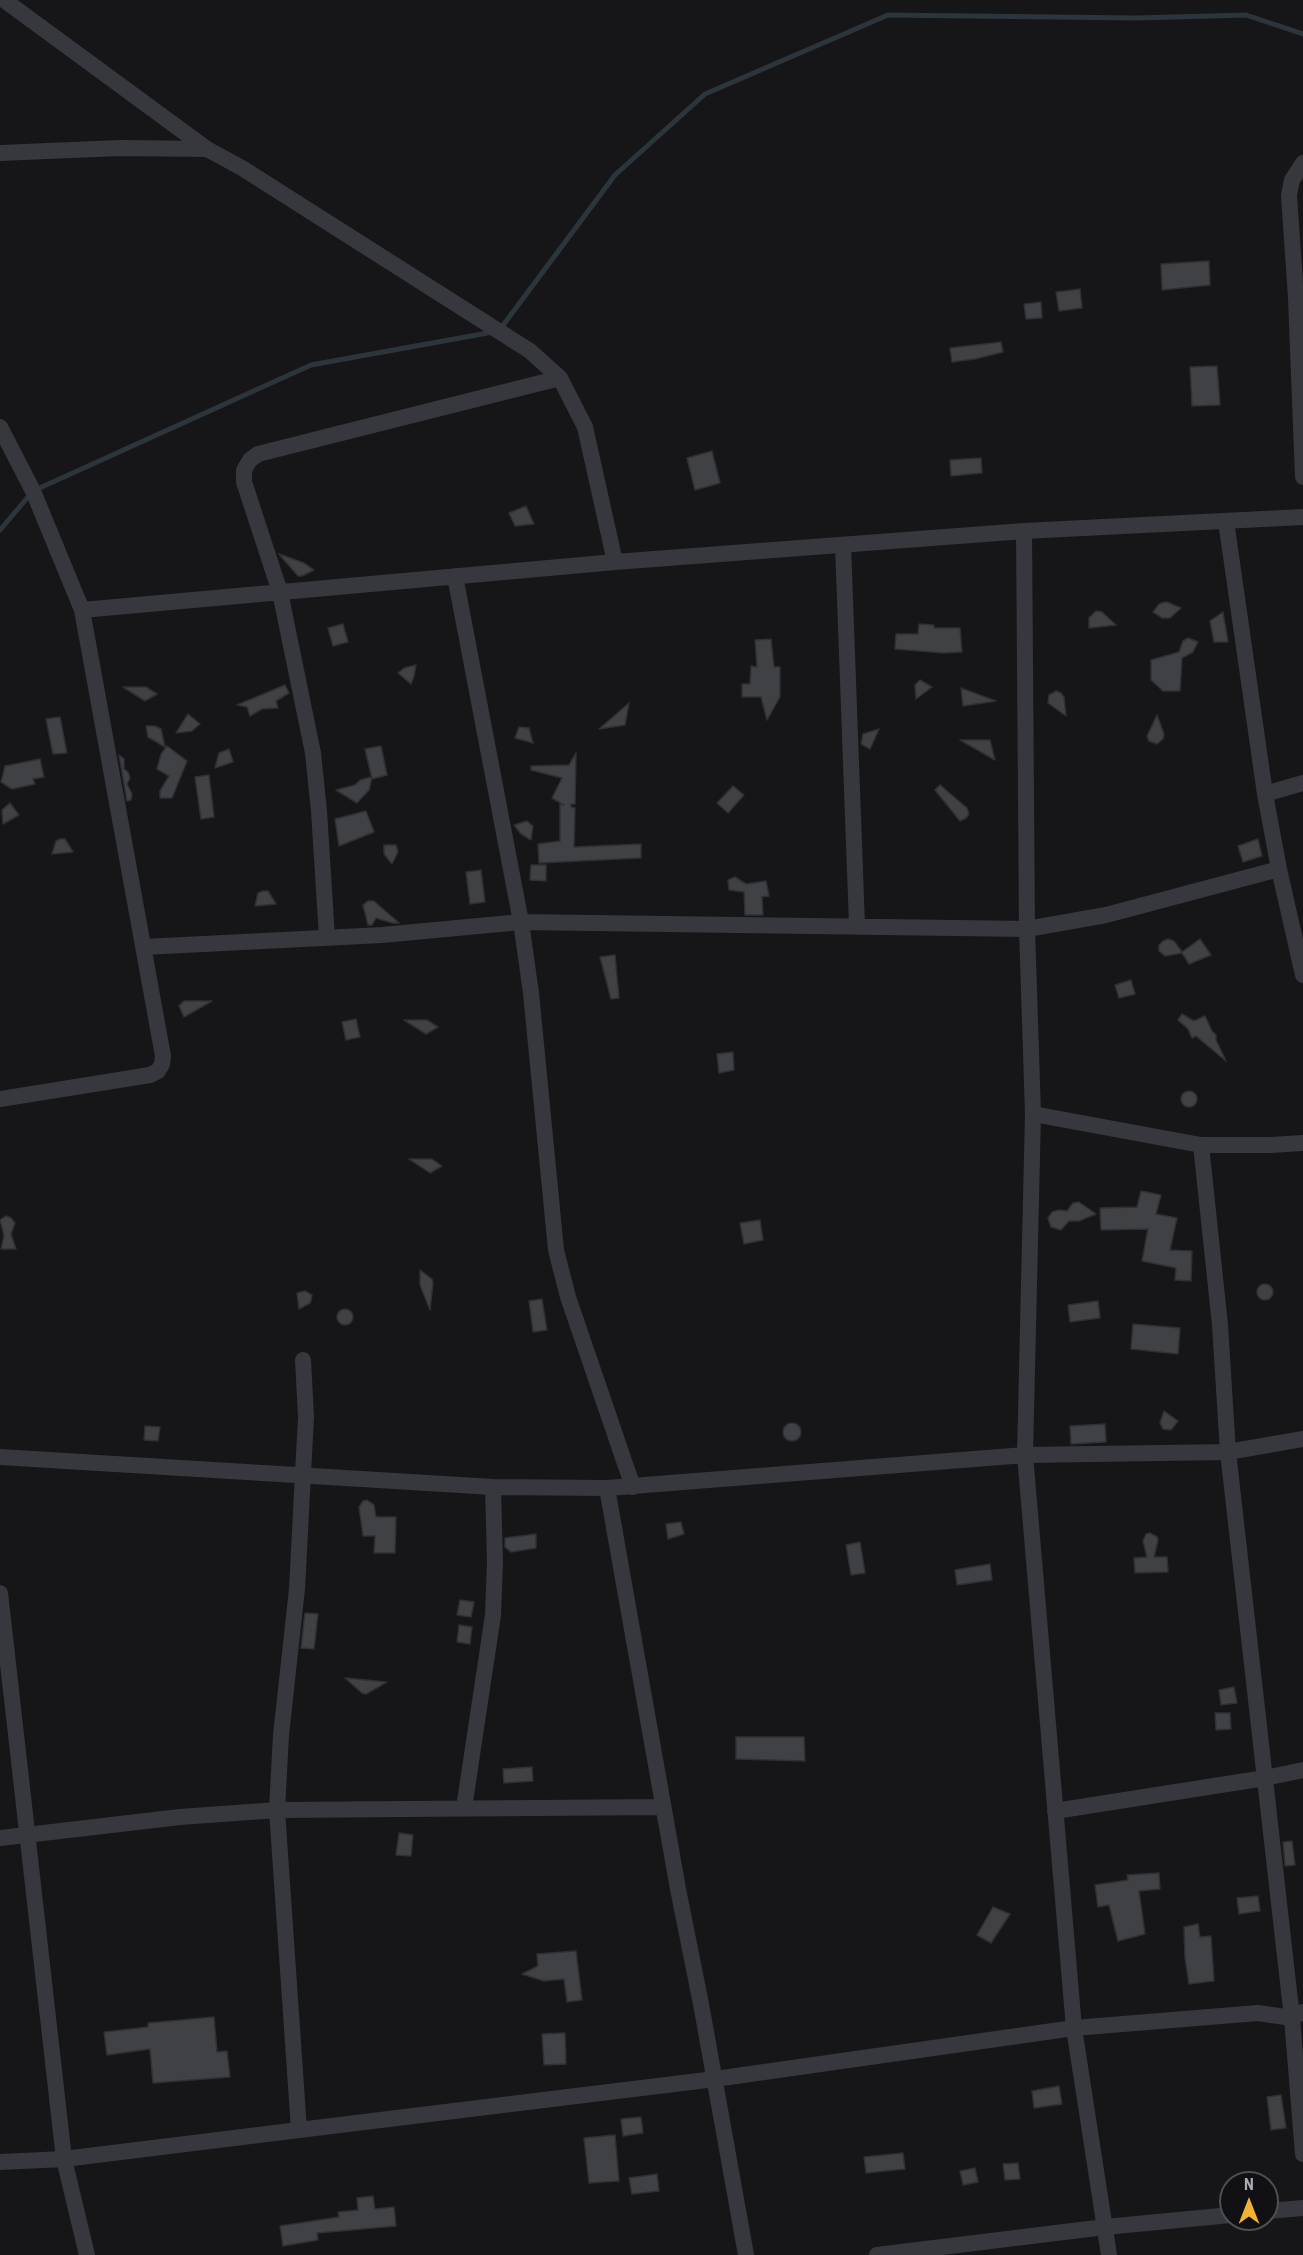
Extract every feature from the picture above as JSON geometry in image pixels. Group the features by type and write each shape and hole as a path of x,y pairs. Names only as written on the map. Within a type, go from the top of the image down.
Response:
{"street":[{"path":"4,0 207,149 242,168 530,351 560,378 585,428 615,562"},
{"path":"0,153 120,148 207,149"},
{"path":"1303,164 1292,180 1289,195 1299,298 1303,477"},
{"path":"327,937 313,753 280,592 244,482 244,470 250,460 258,454 560,378"},
{"path":"0,427 33,491 82,610 163,1046 162,1064 158,1071 150,1075 0,1099"},
{"path":"82,610 615,562 1024,531 1303,517"},
{"path":"1226,521 1265,794 1279,870 1303,975"},
{"path":"1024,531 1027,929 1033,1114 1025,1455 1074,2028 1108,2255"},
{"path":"843,545 857,925"},
{"path":"455,576 521,922 531,993 556,1250 568,1297 633,1487"},
{"path":"1265,794 1303,783"},
{"path":"144,947 382,935 521,922 1027,929 1106,915 1279,870"},
{"path":"1033,1114 1201,1145 1303,1143"},
{"path":"1201,1145 1220,1326 1228,1452 1265,1778 1298,2015 1303,2154"},
{"path":"299,2130 278,1810 281,1735 297,1589 306,1417 303,1360"},
{"path":"0,1457 493,1487 607,1488 1025,1455 1228,1452 1303,1439"},
{"path":"464,1808 493,1615 495,1562 493,1487"},
{"path":"607,1488 746,2255"},
{"path":"0,1593 64,2159 87,2255"},
{"path":"1055,1811 1303,1770"},
{"path":"0,1838 180,1817 278,1810 663,1807"},
{"path":"0,2162 64,2159 715,2079 1074,2028 1258,2013 1298,2015"},
{"path":"1279,2210 1303,2208"},
{"path":"877,2255 1219,2215"}],"building":[{"path":"1209,261 1210,285 1162,290 1161,264"},
{"path":"1080,289 1082,308 1059,311 1056,292"},
{"path":"1041,302 1042,318 1026,319 1024,304"},
{"path":"1001,342 1003,352 952,362 950,348"},
{"path":"1217,366 1220,405 1192,406 1190,367"},
{"path":"712,451 720,483 695,490 687,458"},
{"path":"981,458 982,473 951,476 950,460"},
{"path":"526,506 534,524 515,526 509,513"},
{"path":"279,554 304,563 314,570 298,576"},
{"path":"1165,602 1181,608 1170,618 1162,618 1153,612 1159,604"},
{"path":"1096,611 1102,612 1116,625 1089,628 1089,618"},
{"path":"1223,612 1228,642 1214,642 1210,621"},
{"path":"343,624 348,642 333,646 328,628"},
{"path":"919,624 934,625 934,628 960,628 962,652 943,653 895,649 896,634 918,634"},
{"path":"1188,638 1198,642 1193,652 1182,658 1180,691 1163,691 1151,680 1151,660 1179,652 1183,641"},
{"path":"771,639 774,667 780,667 780,697 767,720 761,697 742,697 742,684 750,684 751,666 757,667 755,640"},
{"path":"416,665 411,684 398,673 404,668"},
{"path":"920,680 932,687 916,699 915,685"},
{"path":"285,685 289,693 276,701 278,708 262,709 250,716 247,707 237,705"},
{"path":"123,687 146,687 157,694 145,701"},
{"path":"961,688 996,701 963,706"},
{"path":"1056,691 1064,697 1066,716 1048,703 1049,695"},
{"path":"629,703 625,725 599,729"},
{"path":"188,714 200,724 192,731 176,733"},
{"path":"1157,715 1164,734 1163,739 1157,744 1149,741 1147,736"},
{"path":"60,717 67,753 53,754 46,719"},
{"path":"146,726 161,729 165,747 148,737"},
{"path":"519,727 529,728 533,743 515,738"},
{"path":"879,729 870,749 861,744 863,734"},
{"path":"960,740 990,740 995,760"},
{"path":"167,746 187,761 172,798 160,798 160,791 169,776 157,769 161,754"},
{"path":"381,746 387,775 372,779 365,749"},
{"path":"229,749 233,762 215,768 219,753"},
{"path":"576,753 575,804 571,804 571,807 575,808 574,847 641,844 641,858 539,863 538,844 560,841 560,804 564,805 552,798 562,778 531,770 531,766 569,765"},
{"path":"119,755 124,759 124,769 130,778 127,784 132,794 131,800 127,801"},
{"path":"40,759 44,777 33,779 35,784 12,789 1,782 5,766"},
{"path":"209,775 214,817 201,819 195,777"},
{"path":"372,777 369,790 357,803 336,790 355,785 360,780"},
{"path":"940,785 967,808 969,814 966,818 960,821 935,790"},
{"path":"733,786 744,795 728,813 717,803"},
{"path":"10,803 19,815 3,824 2,810"},
{"path":"366,811 374,832 339,846 335,819"},
{"path":"527,821 533,826 531,840 521,834 514,825"},
{"path":"65,839 73,852 52,854 56,841"},
{"path":"1258,839 1262,856 1243,862 1238,846"},
{"path":"384,845 396,845 398,852 392,864 384,854"},
{"path":"531,865 546,865 546,881 530,880"},
{"path":"481,870 485,902 470,904 466,872"},
{"path":"735,877 746,884 766,881 769,896 762,897 763,915 745,915 744,892 729,890 728,880"},
{"path":"268,891 276,904 255,906 258,893"},
{"path":"368,901 374,901 399,923 376,918 372,925 368,925 363,905"},
{"path":"1168,939 1174,941 1182,952 1200,939 1211,955 1189,964 1182,953 1165,956 1159,951 1159,945"},
{"path":"615,955 619,998 611,999 600,957"},
{"path":"1131,980 1135,994 1119,998 1115,985"},
{"path":"184,1001 212,1001 184,1017 179,1006"},
{"path":"1182,1014 1194,1021 1205,1016 1216,1035 1226,1061 1196,1036 1192,1038 1188,1029 1178,1020"},
{"path":"356,1019 360,1037 346,1040 342,1022"},
{"path":"404,1020 427,1020 438,1027 426,1034"},
{"path":"733,1052 734,1070 719,1073 717,1054"},
{"path":"1189,1091 1197,1099 1189,1107 1181,1099"},
{"path":"409,1159 432,1159 442,1166 430,1173"},
{"path":"1141,1191 1161,1195 1156,1214 1177,1218 1170,1250 1192,1251 1191,1281 1175,1280 1176,1268 1142,1261 1148,1229 1101,1230 1100,1208 1137,1207"},
{"path":"1079,1202 1096,1214 1079,1221 1069,1221 1061,1230 1051,1227 1048,1218 1052,1212 1067,1211 1073,1203"},
{"path":"6,1216 15,1223 11,1234 16,1249 1,1249 4,1236 0,1220"},
{"path":"760,1220 763,1240 744,1244 740,1223"},
{"path":"420,1270 432,1279 433,1283 430,1310 420,1285"},
{"path":"1265,1284 1273,1292 1265,1300 1257,1292"},
{"path":"305,1291 312,1295 310,1303 299,1309 297,1293"},
{"path":"542,1299 547,1330 533,1332 529,1301"},
{"path":"1098,1301 1100,1318 1070,1322 1068,1305"},
{"path":"345,1309 353,1317 345,1325 337,1317"},
{"path":"1133,1324 1180,1328 1178,1354 1131,1349"},
{"path":"1164,1411 1178,1421 1171,1430 1163,1429 1160,1423"},
{"path":"788,1423 796,1423 801,1428 799,1439 788,1441 783,1436 783,1428"},
{"path":"1105,1424 1106,1442 1071,1444 1070,1426"},
{"path":"145,1426 160,1427 158,1441 144,1440"},
{"path":"367,1500 374,1505 376,1517 396,1517 395,1553 374,1553 375,1536 363,1536 359,1507 363,1501"},
{"path":"681,1522 684,1534 668,1539 666,1524"},
{"path":"1150,1533 1158,1540 1154,1557 1167,1557 1168,1572 1135,1573 1134,1558 1147,1557 1143,1541 1146,1534"},
{"path":"536,1534 536,1548 511,1552 505,1547 505,1538"},
{"path":"860,1542 865,1573 851,1575 846,1545"},
{"path":"990,1564 992,1580 957,1585 955,1570"},
{"path":"460,1600 474,1602 471,1617 457,1615"},
{"path":"305,1613 318,1614 314,1649 301,1648"},
{"path":"459,1625 472,1627 470,1644 457,1642"},
{"path":"345,1678 387,1682 366,1694"},
{"path":"1234,1687 1237,1703 1221,1705 1219,1690"},
{"path":"1215,1713 1230,1713 1231,1729 1216,1730"},
{"path":"736,1737 804,1737 805,1761 736,1759"},
{"path":"532,1767 533,1781 504,1783 503,1769"},
{"path":"399,1833 413,1835 411,1856 396,1855"},
{"path":"1292,1841 1295,1865 1285,1866 1283,1842"},
{"path":"1159,1873 1160,1889 1139,1891 1145,1934 1118,1941 1109,1905 1098,1907 1095,1885 1128,1880 1127,1875"},
{"path":"1258,1896 1260,1911 1239,1914 1237,1898"},
{"path":"993,1907 1010,1914 991,1943 977,1935"},
{"path":"1198,1924 1200,1937 1211,1936 1214,1981 1189,1984 1184,1927"},
{"path":"576,1951 582,2000 567,2002 564,1979 544,1981 522,1974 538,1966 537,1954"},
{"path":"214,2017 217,2052 227,2051 230,2077 153,2083 150,2049 107,2055 104,2032 148,2027 148,2023"},
{"path":"565,2033 566,2064 544,2065 542,2034"},
{"path":"1059,2086 1062,2104 1034,2108 1032,2091"},
{"path":"1281,2095 1286,2128 1271,2130 1267,2097"},
{"path":"641,2117 643,2133 623,2136 621,2119"},
{"path":"615,2135 619,2181 589,2183 584,2138"},
{"path":"903,2153 905,2169 866,2173 864,2157"},
{"path":"1018,2163 1020,2179 1005,2180 1003,2164"},
{"path":"975,2168 978,2182 963,2185 960,2171"},
{"path":"657,2174 659,2191 632,2194 629,2178"},
{"path":"373,2196 375,2209 394,2207 396,2226 317,2233 318,2240 283,2246 280,2226 339,2217 338,2212 358,2210 357,2198"}],"waterway":[{"path":"501,328 615,175 705,94 888,15 1136,18 1246,15 1303,34"},
{"path":"0,530 33,491 311,365 493,332"}]}
